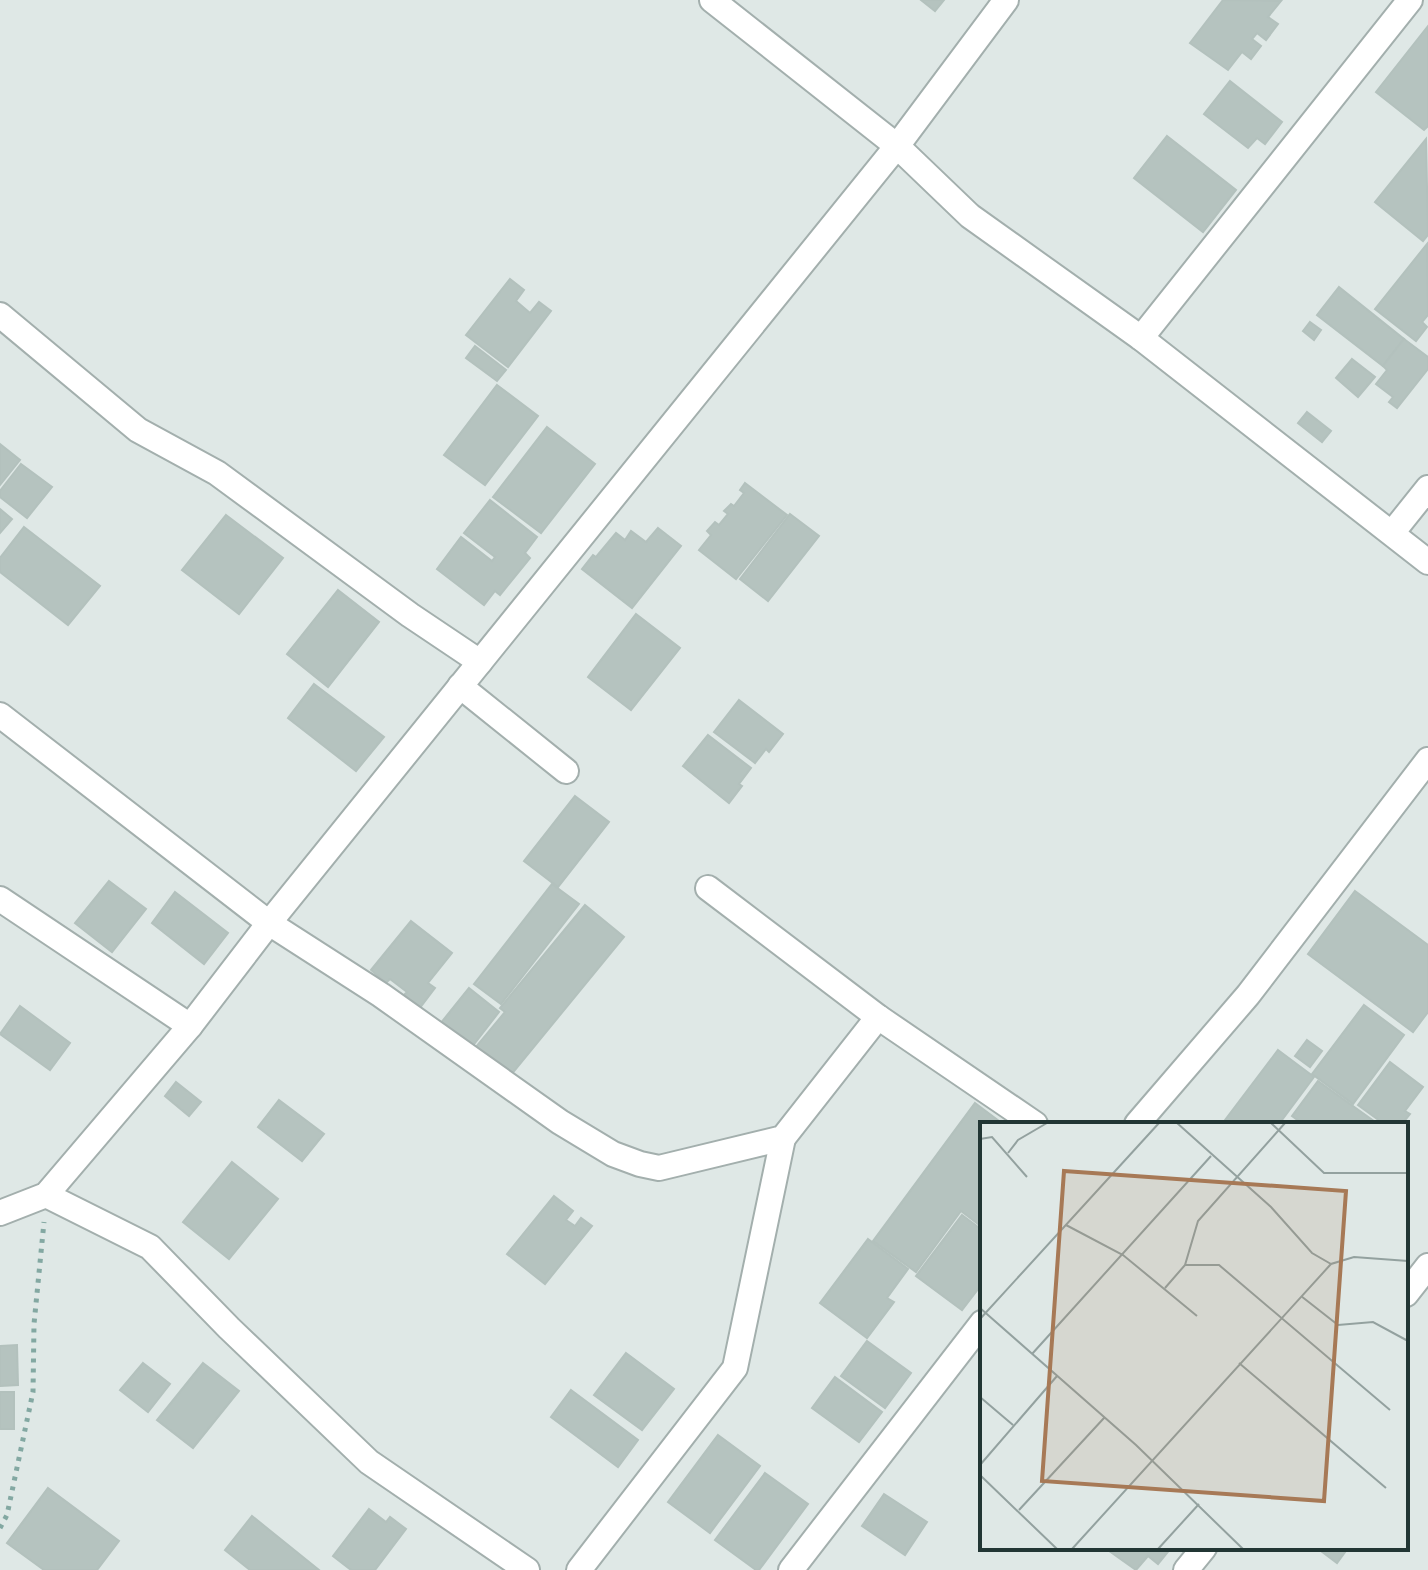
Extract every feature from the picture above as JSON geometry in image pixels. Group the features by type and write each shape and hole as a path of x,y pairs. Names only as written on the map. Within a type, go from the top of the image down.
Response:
{"street":[{"path":"712,0 897,146 970,216 1141,338 1428,562"},
{"path":"0,1213 46,1195 190,1026 269,923 897,146 1006,0"},
{"path":"1141,338 1410,0"},
{"path":"0,315 138,430 217,473 410,615 480,662"},
{"path":"1392,533 1428,488"},
{"path":"460,686 566,771"},
{"path":"0,715 269,923 381,995 560,1122 613,1154 659,1168 783,1138"},
{"path":"1139,1122 1248,995 1428,760"},
{"path":"708,888 878,1017 1032,1122"},
{"path":"0,899 190,1026"},
{"path":"579,1570 735,1368 783,1138 878,1017"},
{"path":"46,1195 150,1247 229,1328 369,1462 527,1570"},
{"path":"1408,1291 1428,1266"},
{"path":"791,1570 980,1326"},
{"path":"1186,1570 1202,1550"}],"path":[{"path":"0,1528 7,1515 33,1392 34,1324 46,1195"}],"building":[{"path":"921,0 944,0 935,11"},
{"path":"1223,0 1281,1 1268,17 1278,24 1266,40 1257,33 1252,39 1261,46 1251,59 1242,52 1228,70 1190,43"},
{"path":"1428,26 1428,126 1424,130 1376,92"},
{"path":"1230,81 1282,122 1265,144 1257,138 1248,148 1204,114"},
{"path":"1167,136 1236,190 1203,232 1134,178"},
{"path":"1426,139 1428,235 1423,241 1375,202"},
{"path":"1427,244 1428,315 1422,322 1427,327 1416,341 1375,309"},
{"path":"510,279 524,290 516,301 530,313 539,302 551,311 508,367 466,335"},
{"path":"1339,287 1404,339 1383,366 1317,315"},
{"path":"1310,322 1321,330 1314,340 1303,331"},
{"path":"1404,339 1428,357 1428,369 1397,408 1389,402 1393,397 1376,384 1387,370 1383,366"},
{"path":"475,346 506,370 497,381 466,358"},
{"path":"1352,359 1375,377 1358,397 1336,378"},
{"path":"497,385 538,416 485,485 444,455"},
{"path":"1307,412 1331,431 1322,442 1298,423"},
{"path":"547,427 595,464 541,533 493,497"},
{"path":"0,444 20,460 0,485"},
{"path":"21,464 52,487 27,518 0,497 0,491"},
{"path":"745,483 787,515 736,579 699,550 711,535 707,531 715,522 719,525 728,514 724,511 731,504 734,506 744,493 740,490"},
{"path":"490,500 537,537 525,553 530,558 500,595 495,591 484,605 437,569 461,537 492,561 495,557 464,533"},
{"path":"0,509 12,519 0,533"},
{"path":"790,514 819,536 768,601 740,579"},
{"path":"226,515 283,558 239,614 182,570"},
{"path":"24,527 100,586 68,625 0,572 0,558"},
{"path":"658,528 681,546 632,608 582,569 616,533 625,540 631,531 646,542"},
{"path":"338,590 379,622 328,687 287,654"},
{"path":"636,614 680,648 631,710 588,677"},
{"path":"314,684 384,737 356,771 288,718"},
{"path":"739,700 783,734 769,752 766,749 755,763 714,732"},
{"path":"708,735 751,768 729,803 683,766"},
{"path":"575,796 609,822 558,887 524,861"},
{"path":"109,881 146,909 112,952 75,923"},
{"path":"552,884 579,904 501,1004 474,984"},
{"path":"1355,891 1428,945 1428,1012 1413,1032 1308,954"},
{"path":"175,892 228,933 204,964 152,923"},
{"path":"585,905 624,937 510,1076 475,1048 505,1012 500,1008"},
{"path":"411,921 452,953 428,983 435,988 419,1009 403,996 407,992 390,979 386,983 371,970"},
{"path":"469,988 499,1012 471,1048 440,1024"},
{"path":"1364,1005 1404,1035 1353,1104 1312,1074"},
{"path":"20,1006 70,1043 50,1070 0,1034"},
{"path":"1307,1040 1322,1051 1310,1067 1295,1056"},
{"path":"1278,1050 1314,1077 1280,1122 1225,1120"},
{"path":"1390,1062 1423,1087 1405,1111 1410,1114 1404,1122 1381,1122 1358,1105"},
{"path":"1318,1081 1375,1122 1300,1122 1292,1116"},
{"path":"176,1082 201,1102 189,1116 165,1096"},
{"path":"279,1100 324,1134 302,1161 258,1127"},
{"path":"975,1103 1000,1122 980,1122 980,1225 961,1211 916,1272 873,1241"},
{"path":"232,1162 278,1199 229,1259 183,1222"},
{"path":"554,1196 573,1211 566,1220 575,1226 581,1218 592,1226 545,1284 507,1254"},
{"path":"962,1215 980,1228 980,1287 962,1310 916,1276"},
{"path":"868,1239 908,1269 887,1298 894,1302 867,1338 820,1303"},
{"path":"867,1341 911,1373 885,1408 841,1376"},
{"path":"17,1345 18,1385 0,1386 0,1346"},
{"path":"626,1353 674,1389 642,1430 594,1395"},
{"path":"143,1363 170,1384 148,1412 120,1390"},
{"path":"203,1363 239,1391 193,1448 157,1420"},
{"path":"835,1377 882,1412 859,1442 812,1408"},
{"path":"571,1390 638,1440 618,1467 551,1417"},
{"path":"0,1392 14,1392 14,1429 0,1429"},
{"path":"718,1435 760,1466 710,1533 668,1502"},
{"path":"765,1473 808,1504 756,1570 715,1540"},
{"path":"48,1488 119,1541 97,1570 44,1570 7,1543"},
{"path":"884,1494 927,1522 905,1555 862,1526"},
{"path":"369,1509 386,1522 390,1517 406,1529 375,1570 351,1570 333,1556"},
{"path":"252,1516 319,1570 250,1570 225,1550"},
{"path":"1108,1550 1169,1550 1158,1564 1148,1556 1136,1570"},
{"path":"1320,1550 1347,1550 1337,1563"}]}
